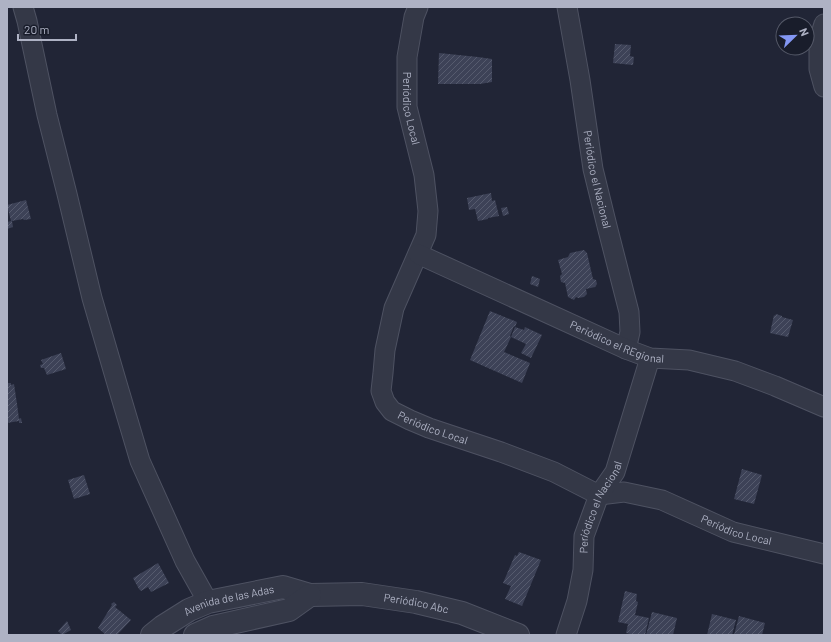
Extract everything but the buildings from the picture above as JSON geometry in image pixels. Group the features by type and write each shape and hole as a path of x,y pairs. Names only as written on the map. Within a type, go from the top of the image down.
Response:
{"street":[{"path":"23,7 47,115 68,194 92,298 140,460 185,561 208,602"},
{"name":"Periódico Local","path":"418,7 414,18 406,57 407,107 424,175 428,211 426,235 394,308 385,350 381,391 385,402 392,412 429,428 501,452 554,472 600,495 624,492 662,500 733,532 824,554"},
{"name":"Periódico el Nacional","path":"567,7 580,80 593,169 629,312 630,332 626,349"},
{"path":"824,24 819,40 820,69 824,87"},
{"name":"Periódico el REgional","path":"418,254 626,349 650,358 689,360 735,371 824,407"},
{"name":"Periódico el Nacional","path":"566,635 577,601 583,570 584,536 600,495 615,472 650,358"},
{"name":"Avenida de las Adas","path":"152,635 189,610 208,602 283,586 310,595"},
{"name":"Periódico Abc","path":"310,595 362,594 416,602 462,613 518,635"},
{"name":"Avenida de las Adas","path":"195,635 213,627 289,610 310,595"}]}
